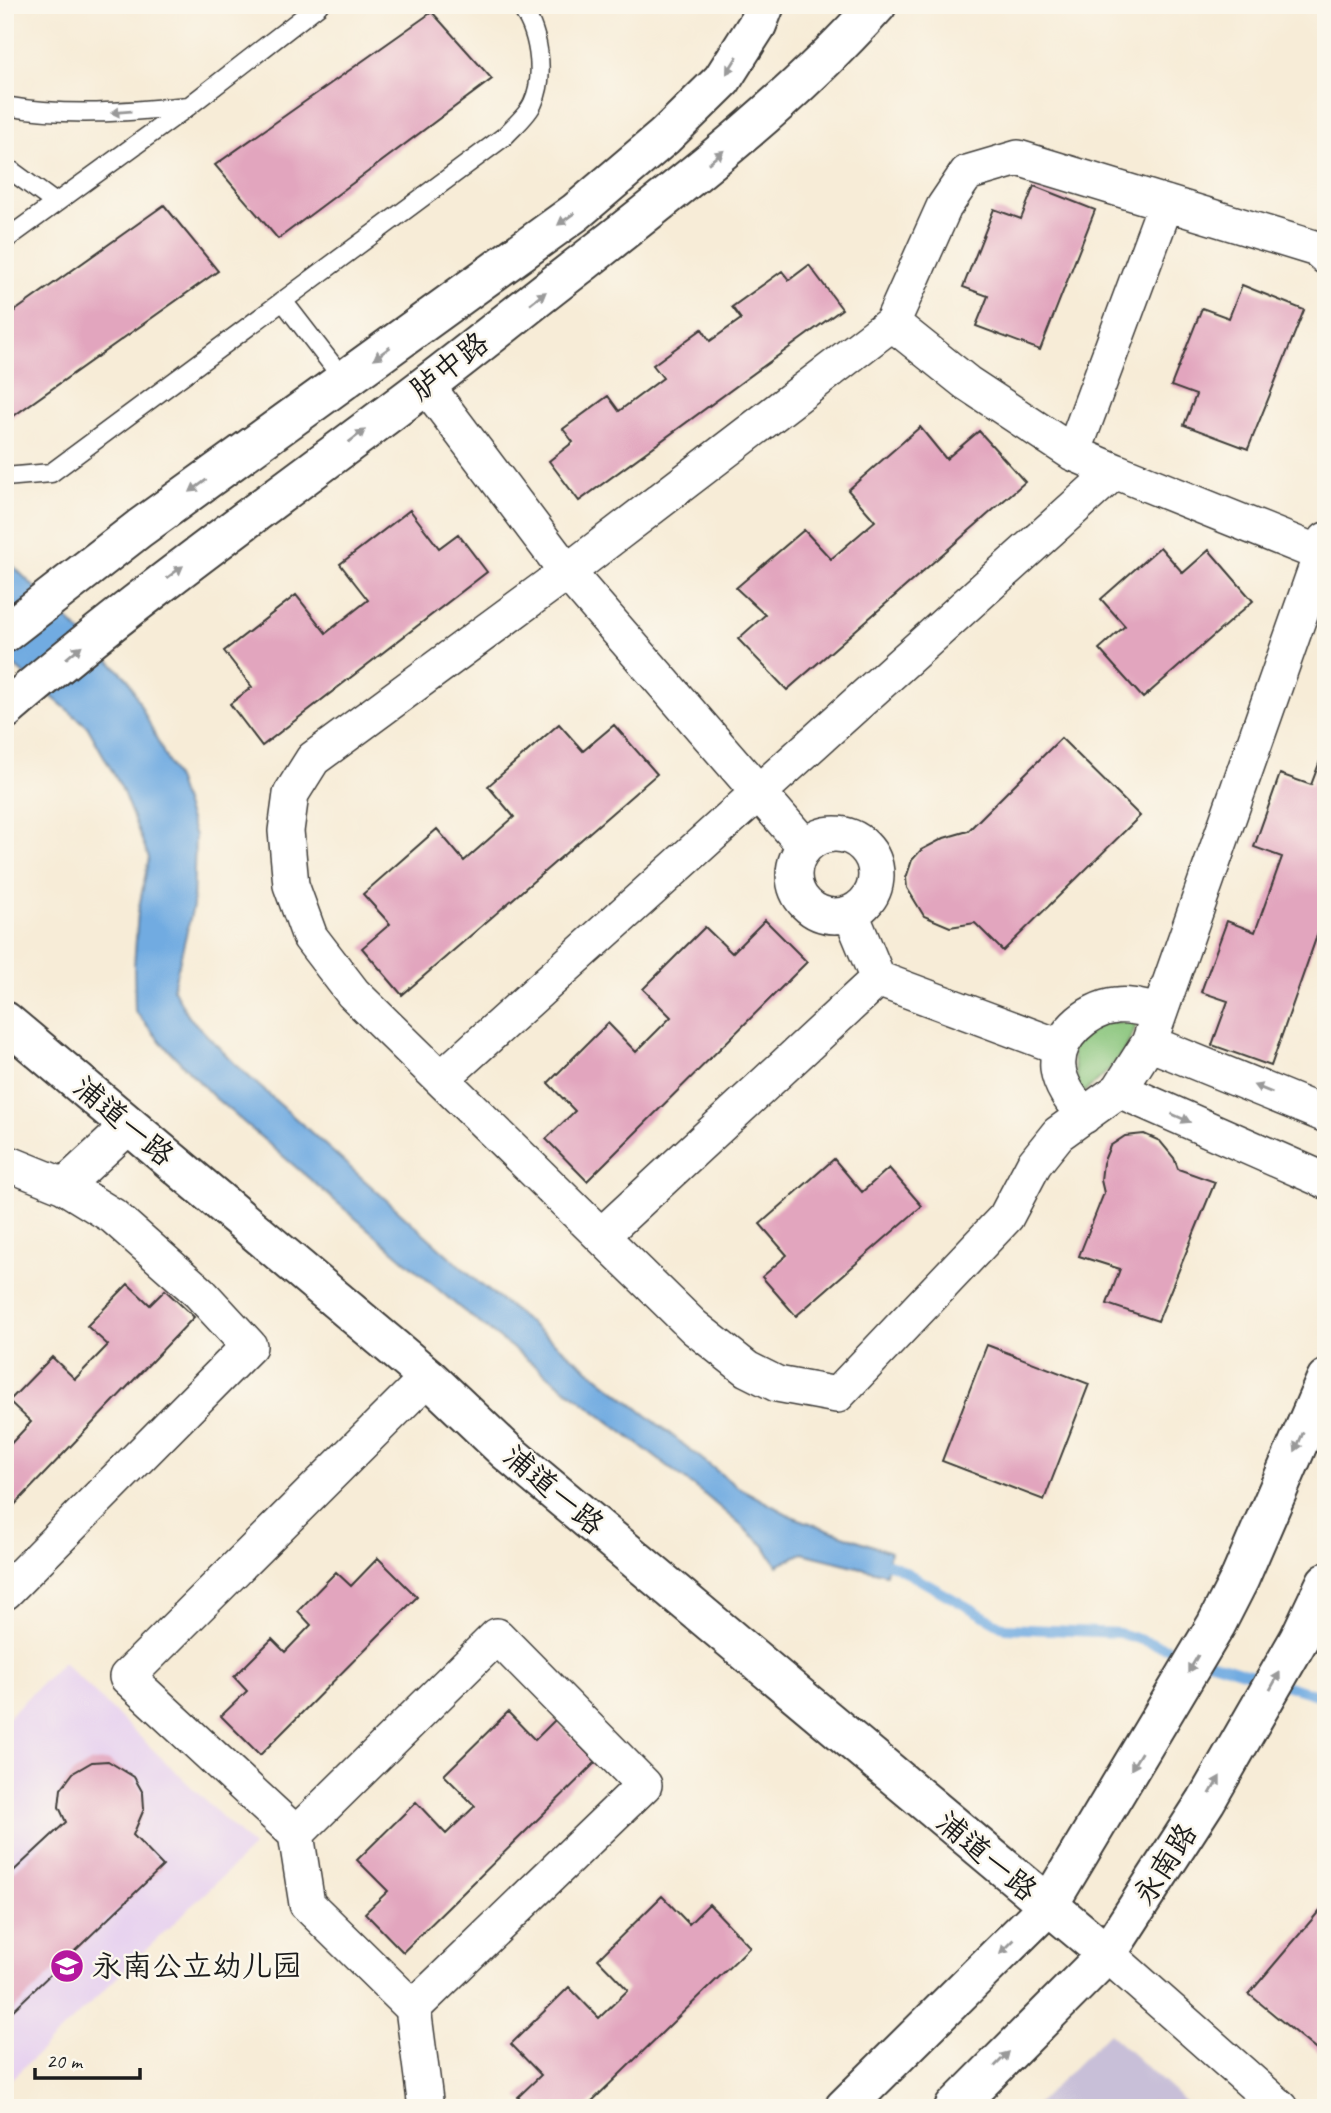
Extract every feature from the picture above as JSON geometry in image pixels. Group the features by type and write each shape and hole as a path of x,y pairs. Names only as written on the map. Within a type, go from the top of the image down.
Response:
{"street":[{"name":"胪中路","path":"5,633 61,587 576,212 664,137 722,80 757,25 765,5"},
{"name":"胪中路","path":"17,700 120,614 426,385 710,163 781,102 877,5"},
{"path":"892,323 967,383 1073,453 1323,547 1154,1028 1119,1090 1058,1135 1034,1164 1006,1217 837,1395 777,1384 747,1369 694,1327 353,993 310,937 291,885 286,831 291,794 313,759 567,572 892,323 944,207 967,173 1018,158 1317,249 1326,257"},
{"path":"1073,453 1166,203"},
{"path":"426,385 567,572 805,846"},
{"path":"441,1079 1115,471"},
{"path":"828,834 842,834 865,846 873,857 876,883 872,896 851,914 823,915 811,909 801,899 795,886 797,858 805,846 828,834"},
{"path":"851,914 878,979 1060,1047"},
{"path":"601,1236 878,979"},
{"path":"1084,1116 1062,1083 1058,1068 1060,1047 1074,1028 1093,1013 1114,1006 1132,1006 1154,1028 1326,1115"},
{"name":"浦道一路","path":"5,1021 428,1377 506,1451 1107,1954"},
{"path":"1119,1090 1326,1181"},
{"path":"64,1186 129,1126"},
{"path":"5,1162 64,1186 113,1216 200,1293 249,1346 5,1592"},
{"path":"426,2108 414,2008 307,1905 296,1834 127,1677 428,1377"},
{"path":"844,2108 1048,1906 1216,1625 1240,1578 1326,1379"},
{"name":"永南路","path":"954,2108 1107,1954 1206,1801 1299,1639 1326,1582"},
{"path":"296,1834 497,1636 644,1785 414,2008"},
{"path":"1107,1954 1281,2108"}],"lane":[{"path":"5,240 189,106 319,5"},
{"path":"5,477 51,473 505,136 533,104 539,64 530,18 519,5"},
{"path":"5,106 43,113 112,113 189,106"},
{"path":"5,166 54,202"},
{"path":"283,301 344,380"}],"shaded area":[{"name":"永南公立幼儿园","path":"63,1662 253,1847 5,2085 5,1720"},
{"path":"1109,2033 1192,2108 1033,2108"}],"green space":[{"path":"1105,1021 1137,1023 1128,1045 1114,1064 1080,1095 1071,1047"}],"water":[{"path":"5,558 128,679 177,781 195,836 193,906 173,988 188,1016 237,1066 479,1283 736,1486 791,1516 890,1552 886,1574 802,1553 777,1566 764,1545 705,1495 460,1308 213,1096 160,1041 135,1011 134,966 138,912 149,858 121,787 87,726 5,658"}],"building":[{"path":"432,12 492,79 278,239 215,165"},
{"path":"1034,186 1095,210 1040,350 976,326 988,296 963,287 994,209 1021,219"},
{"path":"164,205 218,271 5,422 5,318"},
{"path":"809,265 842,309 579,501 549,461 573,442 563,429 608,396 619,411 663,378 653,365 702,329 710,341 741,319 732,307 782,271 789,280"},
{"path":"1242,285 1304,310 1248,449 1184,425 1196,395 1171,386 1202,308 1229,318"},
{"path":"920,427 946,459 979,431 1025,482 787,690 738,639 765,615 736,588 804,530 831,559 875,521 848,490"},
{"path":"410,510 439,548 458,534 487,572 262,746 230,704 252,687 224,651 296,595 326,633 368,600 340,564"},
{"path":"1160,547 1183,573 1209,550 1253,601 1143,698 1099,649 1125,626 1101,599"},
{"path":"559,724 583,751 614,725 657,774 402,995 362,948 390,924 363,894 437,829 464,861 514,817 488,786"},
{"path":"1061,738 1140,816 1003,951 975,923 950,927 924,916 907,888 906,878 912,860 921,850 944,838 968,831"},
{"path":"1326,745 1326,910 1271,1066 1212,1045 1228,1001 1201,992 1227,921 1255,932 1282,857 1254,847 1280,774 1311,785"},
{"path":"765,920 807,962 587,1181 546,1139 575,1111 548,1083 608,1023 636,1052 671,1017 643,989 705,927 732,953"},
{"path":"1144,1134 1160,1141 1174,1158 1178,1169 1215,1182 1158,1321 1107,1304 1120,1269 1079,1256 1104,1193 1101,1180 1103,1163 1110,1146 1125,1136"},
{"path":"834,1159 862,1192 889,1168 922,1206 796,1316 762,1277 787,1255 760,1224"},
{"path":"128,1284 150,1305 165,1290 194,1317 5,1515 5,1450 31,1422 9,1401 52,1357 75,1379 108,1345 87,1326"},
{"path":"987,1345 1089,1384 1044,1500 942,1461"},
{"path":"378,1558 417,1597 260,1755 221,1716 247,1691 234,1677 272,1639 285,1652 311,1625 298,1611 336,1572 351,1586"},
{"path":"508,1712 535,1740 555,1720 596,1762 403,1952 365,1913 388,1891 357,1860 416,1802 446,1834 475,1806 444,1775"},
{"path":"108,1761 134,1777 143,1793 144,1809 133,1835 163,1866 5,2018 5,1879 66,1822 59,1807 61,1789 73,1773 92,1762"},
{"path":"662,1896 689,1924 709,1904 750,1947 585,2108 529,2108 518,2097 541,2075 511,2044 569,1987 599,2018 628,1990 598,1959"},
{"path":"1326,1903 1326,2058 1249,1994"},
{"path":"1152,2100 1161,2108 1145,2108"}],"waterway":[{"path":"876,1560 895,1566 1005,1628 1119,1633 1189,1655"},
{"path":"1205,1660 1326,1698"}],"place":[{"name":"永南公立幼儿园","path":"67,1966"}]}
